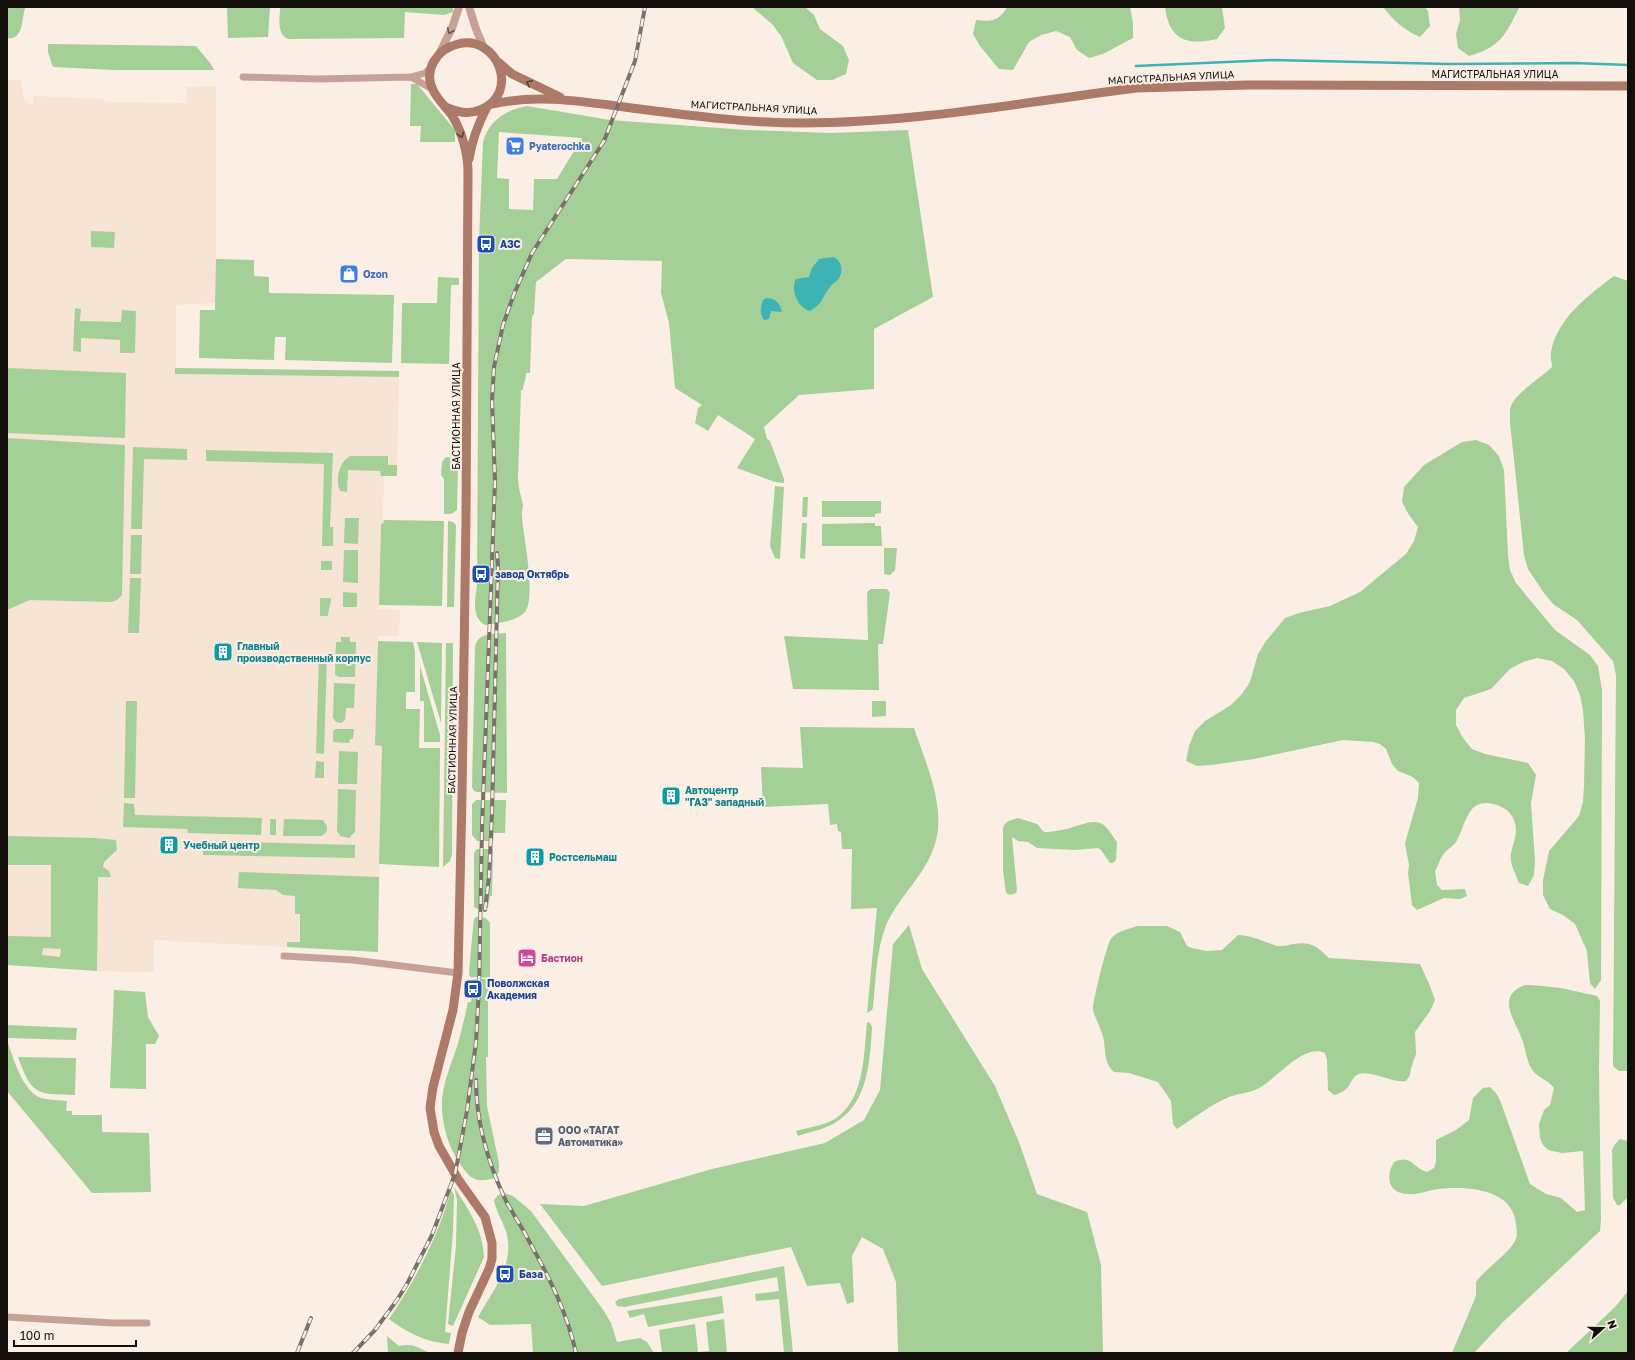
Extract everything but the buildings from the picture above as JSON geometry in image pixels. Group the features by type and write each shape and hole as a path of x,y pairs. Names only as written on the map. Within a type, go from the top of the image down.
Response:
{"main road":[{"path":"468,166 471,144 478,125 489,106 501,90 501,72 492,54 476,43 466,42 457,44 439,54 430,69 432,89 445,107 454,111 465,113 476,112 489,106 529,98 565,99"},
{"path":"497,62 512,74 565,99"},
{"name":"МАГИСТРАЛЬНАЯ УЛИЦА","path":"565,99 710,118 802,123 880,120 1128,89 1159,87 1248,84 1628,86"},
{"name":"БАСТИОННАЯ УЛИЦА","path":"445,107 459,129 468,166 466,518 462,796 458,973 453,1010 430,1101 431,1120 438,1146 458,1179 485,1217 492,1243 492,1259 489,1269 469,1312 458,1353"}],"street":[{"path":"439,54 452,28 459,7"},
{"path":"468,7 484,48"},
{"path":"243,77 318,79 411,77 425,73 430,69"},
{"path":"411,77 432,89"},
{"path":"284,956 353,960 458,973"},
{"path":"7,1317 113,1323 147,1323"}],"shaded area":[{"path":"7,80 21,80 25,103 33,104 33,96 102,99 108,102 186,103 187,87 216,86 216,303 176,305 176,374 399,377 397,476 384,476 383,524 381,525 379,609 400,610 399,636 378,636 375,745 382,745 378,952 154,940 154,972 97,971 7,965"}],"green space":[{"path":"227,7 270,7 268,37 228,38"},
{"path":"280,7 453,7 453,12 444,15 405,12 404,38 289,39 282,34 280,30"},
{"path":"752,7 805,7 814,15 820,29 843,46 849,60 846,74 832,80 817,80 793,63 781,36 772,24"},
{"path":"1007,7 1130,7 1133,23 1133,38 1103,54 1089,58 1077,50 1070,37 1056,31 1041,35 1029,42 1013,70 999,69 980,46 973,34 976,20 994,20 1004,12"},
{"path":"1165,7 1222,7 1225,28 1217,39 1197,42 1188,41 1175,33 1167,18"},
{"path":"1383,7 1424,7 1428,11 1430,26 1420,37 1400,25"},
{"path":"1459,7 1519,8 1510,26 1495,44 1488,49 1469,56 1458,48 1456,34 1460,20"},
{"path":"7,8 25,8 19,33 12,38 7,38"},
{"path":"48,44 196,46 214,70 115,70 53,67 48,52"},
{"path":"411,84 417,84 455,130 455,142 420,142 421,126 410,126"},
{"path":"527,106 610,120 747,130 831,133 908,130 933,297 874,329 874,389 799,395 764,427 767,439 770,441 784,479 784,483 775,482 737,468 755,439 718,415 708,431 695,423 698,408 702,405 675,388 669,323 661,293 662,261 566,259 536,282 534,314 532,317 530,373 526,373 523,390 521,390 518,478 523,505 522,516 530,583 527,607 523,614 515,619 485,625 477,617 475,606 477,583 479,241 483,142 489,128 494,122 512,110","holes":["499,132 582,138 557,179 534,179 533,210 509,209 509,179 497,178"]},
{"path":"91,231 115,232 114,248 91,247"},
{"path":"216,259 254,260 254,276 269,277 269,293 394,295 392,363 285,360 286,337 275,337 274,360 199,358 200,310 215,310"},
{"path":"1614,276 1628,281 1628,1071 1619,1071 1613,1066 1616,675 1613,661 1577,620 1553,604 1528,569 1524,555 1510,422 1510,409 1512,403 1528,386 1552,367 1551,354 1554,340 1567,318 1585,299"},
{"path":"438,277 459,278 459,285 451,285 449,364 401,363 402,303 437,303"},
{"path":"75,308 81,309 80,321 121,322 122,310 136,311 135,353 120,353 120,340 81,338 81,352 73,351"},
{"path":"7,368 126,373 125,438 7,433"},
{"path":"175,368 399,371 399,377 175,374"},
{"path":"7,438 125,445 122,595 117,600 111,602 30,600 7,610"},
{"path":"1476,440 1489,445 1499,456 1504,470 1508,555 1510,570 1516,583 1555,630 1590,655 1598,666 1602,690 1601,980 1595,989 1590,983 1587,951 1575,924 1563,915 1550,909 1543,895 1543,880 1549,851 1579,816 1583,802 1584,785 1585,739 1583,710 1580,695 1574,681 1564,669 1552,661 1537,658 1523,662 1510,669 1491,689 1464,698 1456,710 1456,725 1463,738 1472,749 1485,754 1528,763 1536,775 1531,803 1535,861 1534,875 1528,886 1519,883 1512,865 1511,853 1516,831 1512,816 1506,809 1500,806 1487,803 1479,804 1469,813 1456,842 1444,853 1435,871 1437,885 1442,890 1465,889 1467,896 1460,899 1444,898 1417,910 1412,905 1408,873 1409,865 1405,843 1418,798 1419,783 1413,777 1398,771 1392,764 1386,749 1380,744 1373,742 1343,740 1254,759 1211,765 1197,766 1186,761 1189,746 1195,731 1205,721 1231,705 1242,694 1250,682 1258,654 1266,641 1285,618 1299,613 1330,606 1360,592 1406,554 1414,541 1418,527 1402,502 1404,487 1424,465 1462,442"},
{"path":"133,447 187,449 187,460 144,459 142,529 131,529"},
{"path":"206,450 333,453 330,527 333,527 333,546 322,546 324,464 206,461"},
{"path":"350,456 388,456 388,465 397,465 397,476 381,476 380,471 348,470 347,492 340,491 338,482 339,472 343,462"},
{"path":"446,457 454,458 458,463 457,510 451,514 444,514 444,479 441,475 442,462"},
{"path":"775,486 784,487 780,559 775,558 770,546"},
{"path":"803,497 808,497 807,517 802,517"},
{"path":"822,501 881,501 881,513 875,514 875,517 822,517"},
{"path":"345,518 359,518 358,544 344,543"},
{"path":"384,520 444,521 442,606 379,605 381,524 383,524"},
{"path":"448,521 453,522 456,525 454,607 447,607"},
{"path":"802,523 807,523 805,559 800,558"},
{"path":"875,523 875,526 881,526 882,546 822,546 822,524"},
{"path":"131,535 142,535 141,574 130,574"},
{"path":"884,548 897,548 895,570 890,575 884,574"},
{"path":"344,550 358,550 358,583 343,582"},
{"path":"321,561 332,561 332,570 321,570"},
{"path":"130,578 141,578 139,633 128,633"},
{"path":"871,589 887,589 890,593 883,644 878,644 879,690 793,689 784,636 868,640 867,594"},
{"path":"343,592 357,593 357,607 343,607"},
{"path":"320,598 331,598 328,616 320,616"},
{"path":"506,633 507,793 477,792 474,791 472,787 475,647 479,639 483,636"},
{"path":"341,637 350,637 350,642 356,642 355,677 339,677 335,675 336,642 341,642"},
{"path":"378,641 413,642 415,652 415,692 406,692 406,709 420,709 419,748 440,748 439,867 379,864 382,746 375,745"},
{"path":"417,642 442,643 441,723"},
{"path":"446,643 453,643 452,854 450,861 443,867"},
{"path":"319,657 327,657 324,754 316,753"},
{"path":"420,666 440,735 440,742 424,742 424,701 420,701"},
{"path":"334,683 355,684 354,708 346,708 345,720 341,723 336,722 333,718"},
{"path":"126,701 137,701 135,798 124,798"},
{"path":"872,701 886,701 886,716 872,717"},
{"path":"800,727 914,728 931,777 937,803 938,816 936,842 925,866 887,923 883,933 879,954 873,1007 872,1010 867,1013 877,908 851,909 852,849 842,849 841,832 838,831 837,824 830,825 828,804 763,807 761,767 803,768"},
{"path":"335,729 354,729 353,739 350,739 349,743 333,742 333,732"},
{"path":"339,751 358,752 357,784 338,784"},
{"path":"316,761 324,762 324,778 315,778"},
{"path":"338,789 356,790 355,832 349,838 340,836 337,831"},
{"path":"476,800 506,800 505,833 494,833 493,841 477,841 472,835 472,804"},
{"path":"124,803 134,804 135,815 262,818 261,835 188,833 187,829 123,827"},
{"path":"1018,818 1037,824 1044,832 1064,830 1090,822 1098,822 1107,828 1117,842 1116,860 1113,863 1110,863 1098,848 1075,850 1037,848 1028,842 1018,841 1012,837 1017,890 1016,893 1010,895 1006,893 1003,870 1003,828 1007,822"},
{"path":"270,819 276,819 276,835 270,835"},
{"path":"284,819 323,820 327,826 327,831 322,836 283,836"},
{"path":"7,836 95,838 116,840 117,850 104,862 103,867 109,871 111,877 98,877 97,971 7,965 7,936 51,937 51,865 7,865","holes":["43,948 61,949 60,957 42,955"]},
{"path":"203,841 355,845 355,858 203,855"},
{"path":"477,849 493,849 492,896 490,896 488,907 483,910 474,907 474,854"},
{"path":"239,872 379,877 378,952 287,947 287,942 300,942 300,914 295,914 295,896 283,895 276,890 238,888"},
{"path":"476,917 486,918 490,923 490,978 471,977 469,975 474,919"},
{"path":"909,925 922,969 995,1086 1019,1142 1037,1194 1087,1212 1101,1265 1103,1353 898,1353 896,1282 883,1249 862,1237 852,1256 854,1302 847,1304 840,1283 807,1286 791,1247 602,1286 540,1204 584,1206 712,1169 825,1143 864,1120 880,1090 893,944"},
{"path":"1138,926 1167,926 1180,932 1187,946 1207,951 1222,950 1238,935 1243,935 1277,946 1299,943 1313,945 1329,958 1420,964 1435,1000 1430,1011 1415,1032 1416,1054 1410,1075 1406,1081 1400,1081 1364,1073 1359,1074 1345,1090 1334,1095 1328,1090 1327,1060 1325,1053 1317,1051 1309,1053 1292,1062 1268,1082 1254,1091 1222,1100 1177,1129 1173,1124 1171,1101 1158,1082 1129,1073 1114,1072 1110,1068 1106,1060 1103,1036 1093,1010 1100,974 1111,939 1119,932"},
{"path":"473,979 488,979 488,1057 486,1057 487,1106 499,1163 499,1172 495,1178 483,1180 474,1179 467,1174 456,1158 447,1136 442,1114 443,1092 449,1068 457,1047 468,1002 471,1002"},
{"path":"1525,985 1561,988 1597,996 1600,1001 1600,1231 1503,1322 1474,1353 1452,1353 1476,1296 1476,1282 1509,1250 1517,1237 1514,1215 1509,1206 1502,1199 1493,1194 1482,1191 1449,1188 1413,1194 1397,1191 1390,1184 1389,1179 1394,1162 1405,1160 1427,1172 1434,1168 1436,1161 1436,1140 1456,1130 1469,1120 1473,1098 1483,1088 1490,1087 1500,1100 1530,1184 1546,1194 1561,1198 1577,1212 1585,1210 1583,1151 1562,1153 1548,1150 1543,1145 1540,1138 1539,1124 1544,1110 1550,1105 1554,1088 1533,1071 1527,1059 1522,1039 1510,1009 1509,1002 1511,995"},
{"path":"114,990 145,992 148,1017 159,1036 155,1044 146,1044 146,1089 110,1088"},
{"path":"867,1022 870,1023 872,1027 868,1068 865,1082 854,1106 845,1116 833,1124 798,1136 796,1131 830,1121 840,1115 848,1106 859,1084 862,1072"},
{"path":"7,1025 77,1028 76,1040 7,1038"},
{"path":"7,1040 15,1064 23,1081 34,1094 44,1099 67,1101 66,1111 72,1111 72,1115 102,1115 102,1132 149,1133 151,1192 92,1193 7,1091"},
{"path":"18,1057 76,1058 75,1095 44,1093 32,1086 27,1079"},
{"path":"1620,1139 1628,1141 1628,1197 1620,1205 1617,1205 1613,1198 1612,1150"},
{"path":"454,1187 470,1212 478,1229 484,1257 453,1326 448,1324 456,1246 457,1200"},
{"path":"451,1190 454,1195 453,1231 445,1332 451,1333 449,1344 432,1341 417,1336 403,1329 389,1319 408,1289 433,1241"},
{"path":"504,1193 513,1196 531,1211 604,1311 611,1323 617,1342 640,1338 647,1342 654,1353 533,1353 531,1324 490,1325 478,1317 505,1268 508,1246 507,1235 496,1209 494,1200 498,1195"},
{"path":"784,1266 793,1353 784,1353 779,1299 756,1301 755,1294 779,1291 777,1277 624,1307 617,1306 615,1302 619,1299"},
{"path":"1628,1291 1628,1353 1566,1353 1615,1307"},
{"path":"722,1296 724,1313 648,1327 644,1314 630,1318 627,1311"},
{"path":"724,1319 727,1353 662,1353 659,1330 695,1324 698,1352 709,1351 706,1322"},
{"path":"387,1336 399,1346 414,1346 429,1353 388,1353"}],"water":[{"path":"833,257 840,263 841,275 827,291 818,305 810,311 802,306 796,298 794,283 796,279 809,277 812,268 819,259"},
{"path":"766,298 777,302 782,312 771,311 769,319 764,320 761,315 761,310 763,300"}],"waterway":[{"path":"1136,66 1273,60 1449,64 1574,63 1628,65"}],"railway":[{"path":"353,1353 375,1330 397,1300 407,1284 432,1235 455,1174 467,1111 476,1042 479,988 482,828 495,481 492,400 494,367 503,325 514,294 532,253 604,141 635,61 645,7"},
{"path":"485,910 489,877 492,812 498,566 497,553"},
{"path":"476,1080 478,1111 481,1127 484,1142 494,1172 506,1201 557,1295 568,1323 576,1353"},
{"path":"297,1353 311,1318"}],"place":[{"name":"Pyaterochka","path":"515,146"},
{"name":"АЗС","path":"486,244"},
{"name":"Ozon","path":"349,274"},
{"name":"завод Октябрь","path":"481,574"},
{"name":"Главный производственный корпус","path":"223,652"},
{"name":"Автоцентр \"ГАЗ\" западный","path":"671,796"},
{"name":"Учебный центр","path":"169,845"},
{"name":"Ростсельмаш","path":"535,857"},
{"name":"Бастион","path":"527,958"},
{"name":"Поволжская Академия","path":"473,989"},
{"name":"ООО «ТАГАТ Автоматика»","path":"544,1136"},
{"name":"База","path":"505,1274"}]}
